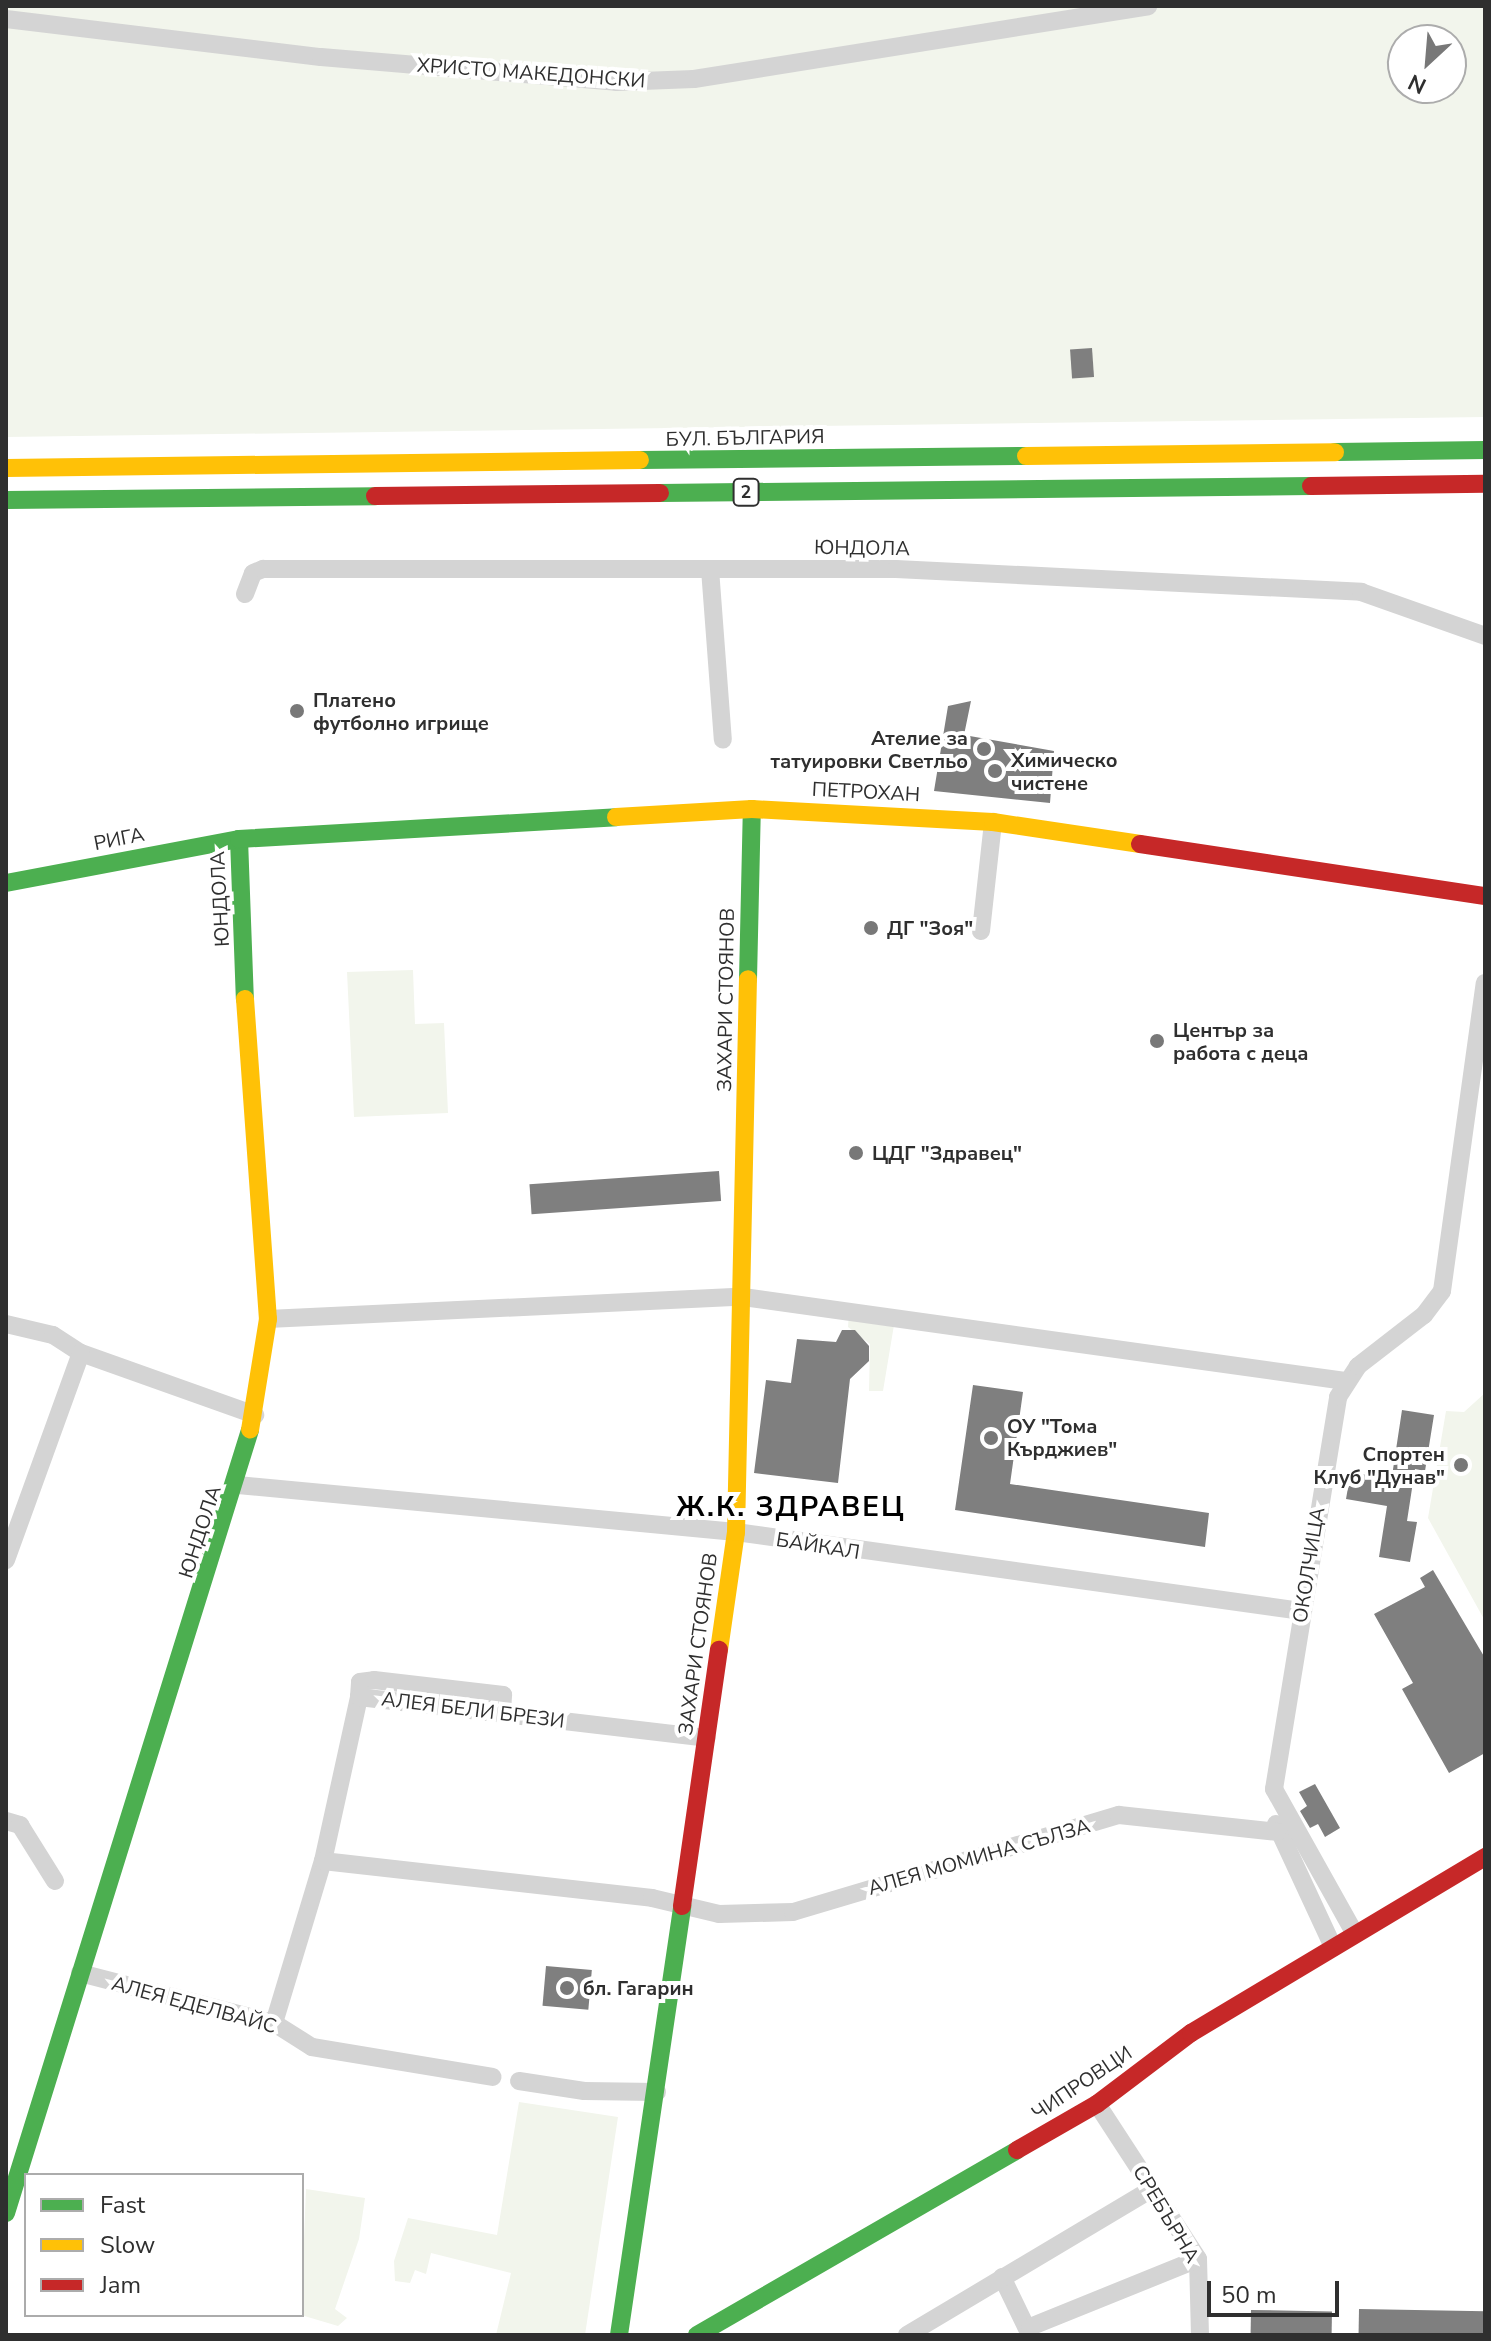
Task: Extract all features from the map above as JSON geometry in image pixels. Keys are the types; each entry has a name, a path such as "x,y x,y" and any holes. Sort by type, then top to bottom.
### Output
{"main road":[{"name":"БУЛ. БЪЛГАРИЯ","path":"6,468 1485,450"},
{"name":"2","path":"6,500 1485,484"},
{"name":"ПЕТРОХАН","path":"239,839 752,809 993,822 1485,896"},
{"name":"ЗАХАРИ СТОЯНОВ","path":"619,2335 657,2092 736,1532 752,809"},
{"name":"РИГА","path":"6,883 239,839"},
{"name":"ЮНДОЛА","path":"6,2213 238,1485 255,1415 268,1319 250,1130 239,839"},
{"name":"ЧИПРОВЦИ","path":"697,2335 1097,2104 1191,2033 1485,1857"},
{"path":"623,2303 635,2335"}],"street":[{"name":"ХРИСТО МАКЕДОНСКИ","path":"6,19 321,57 616,82 694,79 1148,6"},
{"name":"ЮНДОЛА","path":"245,594 253,573 263,569 896,569 1309,587 1361,592 1485,636"},
{"path":"710,569 723,740"},
{"path":"981,931 993,822"},
{"path":"268,1319 743,1297 1345,1381 1424,1315 1442,1291 1485,983"},
{"path":"6,1324 53,1335 81,1353 255,1415"},
{"path":"6,1560 81,1353"},
{"name":"ОКОЛЧИЦА","path":"1277,1832 1274,1789 1332,1425 1345,1381"},
{"name":"БАЙКАЛ","path":"238,1485 736,1532 1301,1611"},
{"name":"АЛЕЯ БЕЛИ БРЕЗИ","path":"274,2023 323,1861 359,1697 707,1738"},
{"path":"1274,1789 1355,1934"},
{"name":"АЛЕЯ МОМИНА СЪЛЗА","path":"684,1904 719,1914 793,1912 1119,1815 1277,1832"},
{"path":"6,1821 20,1825 55,1881"},
{"path":"1277,1832 1333,1947"},
{"path":"323,1861 684,1904"},
{"name":"АЛЕЯ ЕДЕЛВАЙС","path":"80,1973 274,2023 312,2047 493,2077"},
{"path":"519,2081 584,2091 657,2092"},
{"name":"СРЕБЪРНА","path":"1097,2104 1198,2259 1200,2335"},
{"path":"907,2335 1152,2189"},
{"path":"1002,2277 1030,2331 1198,2259"}],"shaded area":[{"path":"6,6 1485,6 1485,417 6,437"},
{"path":"413,970 415,1024 444,1023 448,1113 354,1117 347,972"},
{"path":"849,1314 895,1319 883,1391 869,1391 870,1344 848,1327"},
{"name":"Спортен Клуб \"Дунав\"","path":"1485,1393 1485,1621 1428,1518 1446,1411 1464,1412"},
{"path":"519,2102 618,2117 585,2335 496,2335 511,2273 431,2253 426,2274 415,2270 410,2283 395,2281 394,2261 408,2218 497,2235"},
{"path":"306,2189 365,2198 359,2239 335,2309 347,2318 338,2326 304,2316"}],"building":[{"path":"1092,348 1094,377 1072,378 1070,350"},
{"name":"Химическо чистене","path":"971,701 964,735 1054,751 1050,803 934,791 948,706"},
{"path":"719,1171 721,1201 532,1214 529,1184"},
{"path":"842,1330 855,1330 869,1346 869,1361 850,1379 838,1483 754,1473 766,1380 791,1383 797,1339 836,1342"},
{"name":"ОУ \"Тома Кърджиев\"","path":"973,1385 1023,1392 1010,1484 1209,1513 1205,1547 955,1510"},
{"path":"1402,1410 1434,1415 1425,1471 1415,1469 1407,1521 1417,1522 1410,1562 1379,1557 1387,1506 1346,1499 1351,1470 1392,1476"},
{"path":"1433,1570 1485,1658 1485,1753 1449,1773 1402,1689 1413,1683 1374,1614 1425,1587 1420,1578"},
{"path":"1315,1784 1340,1828 1325,1837 1318,1824 1310,1828 1300,1811 1307,1806 1299,1792"},
{"name":"бл. Гагарин","path":"546,1966 592,1970 588,2010 543,2006"},
{"path":"1359,2309 1485,2311 1485,2335 1359,2335"},
{"path":"1251,2310 1332,2311 1332,2335 1251,2335"}],"traffic: fast":[{"path":"1335,452 1485,450"},
{"path":"640,460 1026,456"},
{"path":"660,493 1311,486"},
{"path":"6,500 375,496"},
{"path":"748,979 752,809"},
{"path":"6,883 239,839 616,817"},
{"path":"239,839 245,999"},
{"path":"6,2213 250,1430"},
{"path":"619,2335 682,1906"},
{"path":"697,2335 1017,2150"}],"traffic: slow":[{"path":"1026,456 1335,452"},
{"path":"6,468 640,460"},
{"path":"616,817 752,809 993,822 1140,844"},
{"path":"719,1650 736,1532 748,979"},
{"path":"245,999 268,1319 250,1430"}],"traffic: jam":[{"path":"1311,486 1485,484"},
{"path":"375,496 660,493"},
{"path":"1140,844 1485,896"},
{"path":"682,1906 719,1650"},
{"path":"1017,2150 1097,2104 1191,2033 1485,1857"}],"place":[{"name":"Платено футболно игрище","path":"297,711"},
{"name":"Ателие за татуировки Светльо","path":"984,749"},
{"name":"Химическо чистене","path":"995,771"},
{"name":"ДГ \"Зоя\"","path":"871,928"},
{"name":"Център за работа с деца","path":"1157,1041"},
{"name":"ЦДГ \"Здравец\"","path":"856,1153"},
{"name":"ОУ \"Тома Кърджиев\"","path":"991,1438"},
{"name":"Спортен Клуб \"Дунав\"","path":"1461,1465"},
{"name":"бл. Гагарин","path":"567,1988"}],"district":[{"name":"Ж.К. ЗДРАВЕЦ","path":"791,1507"}]}
